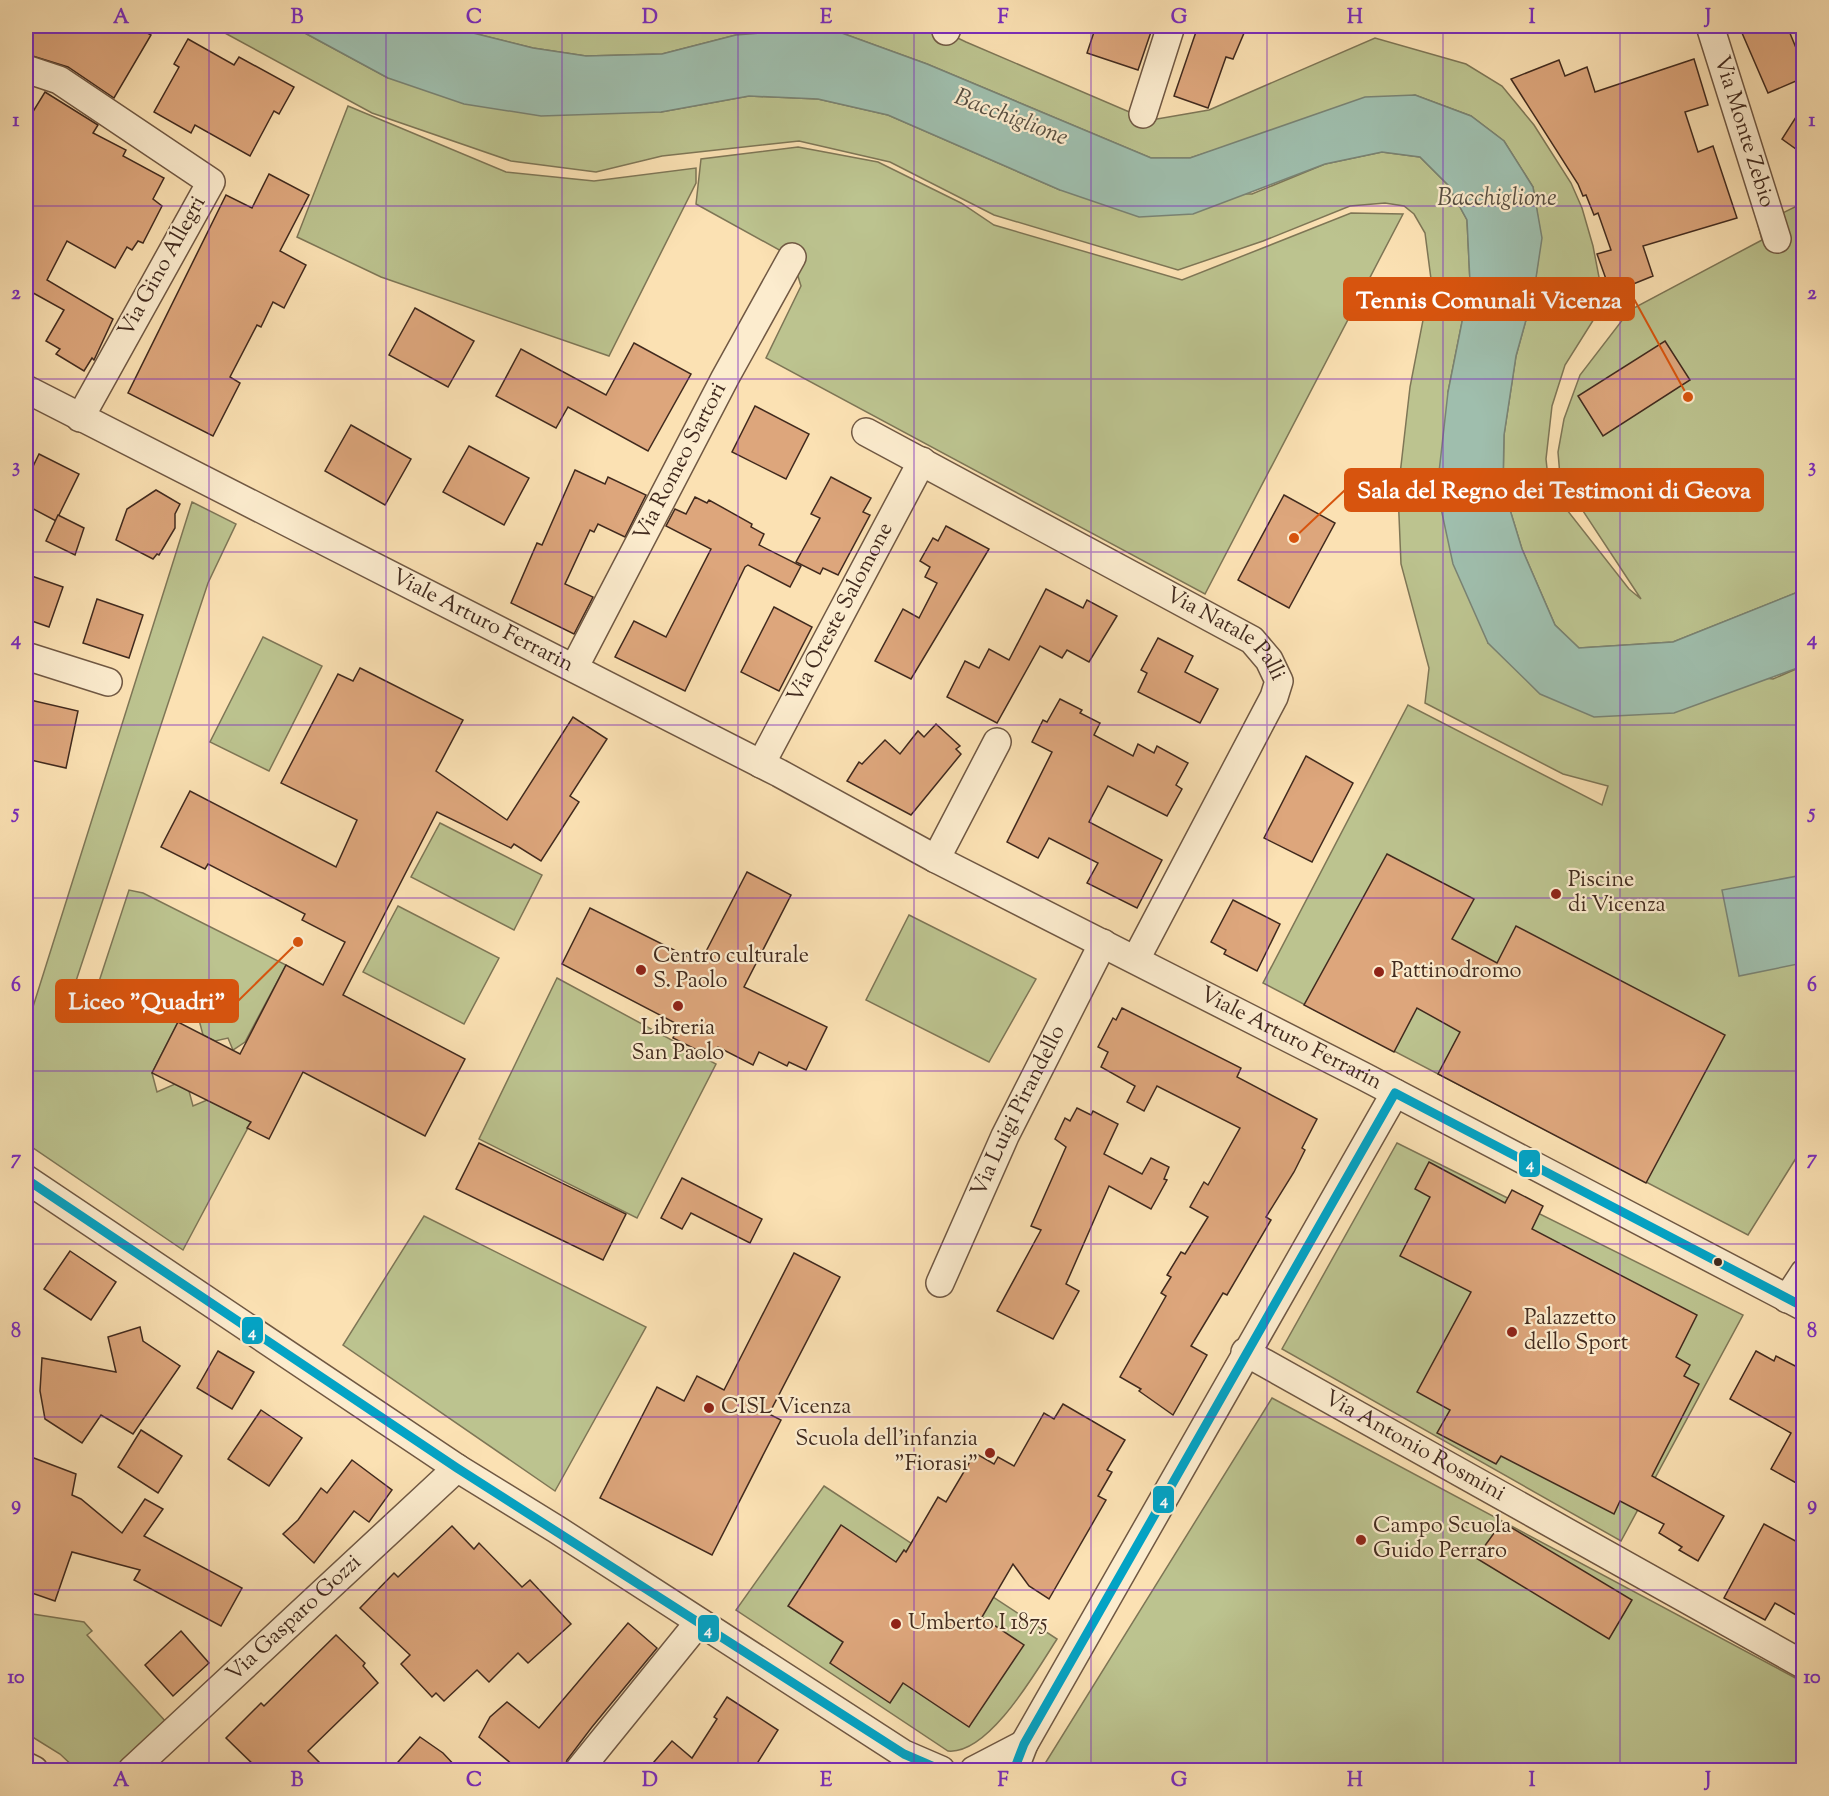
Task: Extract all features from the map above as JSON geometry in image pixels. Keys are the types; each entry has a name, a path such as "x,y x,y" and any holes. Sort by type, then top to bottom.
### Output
{"street":[{"path":"1143,114 1171,26"},
{"name":"Via Monte Zebio","path":"1710,26 1777,239"},
{"name":"Via Gino Allegri","path":"26,69 59,80 211,182 81,418"},
{"name":"Via Romeo Sartori","path":"574,668 724,378 792,257"},
{"name":"Viale Arturo Ferrarin","path":"26,389 761,764 936,858 1395,1093 1795,1303"},
{"path":"866,432 922,461"},
{"name":"Via Oreste Salomone","path":"761,764 922,461"},
{"name":"Via Natale Palli","path":"922,461 1252,640 1269,660 1279,681 1274,697 1136,959"},
{"path":"26,656 108,682"},
{"path":"936,858 997,742"},
{"name":"Via Luigi Pirandello","path":"940,1283 1005,1136 1103,943"},
{"path":"1014,1770 1024,1744 1245,1352 1395,1093"},
{"path":"26,1179 457,1468 699,1622 909,1762 941,1770"},
{"path":"1795,1303 1803,1273"},
{"name":"Via Antonio Rosmini","path":"1245,1352 1803,1665"},
{"name":"Via Gasparo Gozzi","path":"132,1770 457,1468"},
{"path":"579,1770 699,1622"},
{"path":"974,1770 1024,1744"},
{"path":"26,1766 34,1770"}],"green space":[{"path":"212,26 292,26 388,78 661,112 749,96 818,99 888,115 1060,190 1252,194 1325,164 1382,152 1420,157 1448,185 1467,220 1470,282 1448,392 1488,643 1773,679 1803,666 1803,1147 1748,1235 1263,983 1408,705 1602,805 1608,786 1563,774 1425,703 1429,668 1401,564 1398,492 1410,387 1431,279 1425,233 1414,214 1404,206 1385,203 1350,206 1263,241 1178,270 994,215 890,162 799,141 662,156 596,172 511,161 372,113"},
{"path":"445,26 950,26 947,33 966,42 1134,114 1157,119 1209,110 1375,38 1466,64 1502,86 1534,125 1571,183 1582,208 1593,246 1604,303 1565,365 1552,406 1546,459 1549,487 1629,589 1641,599 1560,476 1558,452 1564,419 1580,375 1630,310 1762,240 1758,225 1803,203 1803,590 1673,642 1579,648 1555,625 1522,549 1503,487 1504,435 1516,356 1534,291 1541,238 1533,187 1504,141 1471,116 1415,95 1190,158 1151,158 927,64 828,28 736,35 662,54 586,56 533,48"},
{"path":"348,106 506,172 594,181 696,168 696,183 609,356 381,277 297,237"},
{"path":"798,147 878,162 961,203 994,225 1182,280 1351,213 1403,214 1205,594 766,358 801,286 792,257 696,204 701,159"},
{"path":"192,502 236,524 208,583 68,1005 89,1012 129,890 143,893 286,965 245,1042 233,1050 228,1038 215,1041 203,1035 198,1016 178,1022 152,1073 157,1092 175,1084 189,1091 193,1106 207,1100 251,1122 183,1250 26,1143 26,1029"},
{"path":"263,637 322,666 269,771 210,742"},
{"path":"440,823 542,875 514,930 411,877"},
{"path":"398,906 499,958 464,1024 363,972"},
{"path":"909,915 1036,979 989,1062 866,1000"},
{"path":"557,978 716,1064 637,1218 479,1139"},
{"name":"Palazzetto dello Sport","path":"1397,1143 1743,1315 1621,1541 1282,1349"},
{"path":"424,1216 646,1327 555,1491 343,1345"},
{"name":"Campo Scuola Guido Perraro","path":"1272,1398 1803,1682 1803,1770 1041,1770"},
{"name":"Umberto I 1875","path":"824,1486 1057,1639 1025,1689 980,1740 964,1749 948,1751 736,1610"},
{"path":"26,1613 84,1622 92,1631 87,1635 167,1723 117,1770 77,1770 60,1754 26,1733"}],"water":[{"name":"Bacchiglione","path":"292,26 445,26 533,48 586,56 662,54 736,35 828,28 927,64 1151,158 1190,158 1365,97 1415,95 1471,116 1504,141 1533,187 1542,238 1534,291 1516,356 1504,435 1503,487 1522,549 1555,625 1579,648 1673,642 1803,590 1803,666 1674,713 1594,717 1540,694 1488,643 1453,564 1437,490 1448,392 1470,282 1467,220 1448,185 1420,157 1382,152 1325,164 1193,214 1139,217 1060,190 888,115 818,99 749,96 661,112 541,116 464,104 388,78"},
{"path":"1803,875 1803,963 1739,976 1722,890"}],"building":[{"path":"26,26 135,26 151,35 114,98 68,67 26,54"},
{"path":"1096,26 1153,26 1138,70 1087,53"},
{"path":"1198,26 1247,26 1233,59 1226,57 1208,108 1174,96"},
{"path":"1739,26 1787,26 1803,65 1803,78 1768,93"},
{"path":"188,39 234,65 239,57 294,87 279,114 274,111 250,156 195,125 191,133 154,112 179,67 174,64"},
{"path":"1694,59 1708,105 1685,112 1698,152 1713,146 1737,218 1643,246 1653,276 1611,293 1597,254 1611,250 1598,213 1594,215 1586,195 1583,196 1578,184 1511,79 1559,60 1565,76 1587,67 1595,92"},
{"path":"45,92 98,125 93,133 126,150 123,156 164,178 153,199 162,206 143,243 138,241 132,250 127,247 115,268 67,241 47,280 113,319 94,360 92,358 84,371 56,354 60,349 46,341 64,310 26,289 26,123"},
{"path":"1803,106 1803,154 1782,139"},
{"path":"269,174 309,195 280,251 306,265 284,308 273,302 261,327 257,325 230,377 240,383 213,436 128,393 226,195 252,208"},
{"path":"415,308 474,341 448,387 389,355"},
{"path":"1665,341 1690,380 1603,436 1578,396"},
{"path":"634,343 691,374 648,451 568,407 556,428 496,396 521,349 606,395"},
{"path":"755,406 809,434 786,479 732,452"},
{"path":"351,425 411,459 385,505 325,471"},
{"path":"469,446 529,478 504,525 443,492"},
{"path":"39,454 79,474 56,521 26,505 26,481"},
{"path":"575,470 605,484 608,477 646,495 625,537 598,524 594,532 590,530 565,584 593,597 574,634 511,603 537,543 542,545"},
{"path":"831,477 871,498 863,512 870,515 838,575 823,568 820,574 796,562 820,518 811,514"},
{"path":"156,490 180,504 175,514 175,528 159,555 157,554 153,559 116,540 127,509"},
{"path":"1284,495 1335,523 1289,608 1238,580"},
{"path":"695,497 707,503 709,500 752,524 751,527 764,534 759,545 801,566 790,587 748,565 745,567 685,691 615,657 634,621 666,637 711,549 666,526 675,509 686,514"},
{"path":"58,515 84,528 75,555 46,541"},
{"path":"946,526 989,549 911,679 875,661 903,609 919,618 937,583 925,577 930,567 920,561 933,538 938,541"},
{"path":"26,574 63,587 49,627 26,619"},
{"path":"1046,589 1083,608 1087,600 1117,616 1089,662 1067,650 1062,658 1040,646 997,723 947,697 965,661 979,668 989,649 1009,660"},
{"path":"97,599 143,615 129,658 83,643"},
{"path":"774,607 812,627 779,691 741,672"},
{"path":"1158,638 1193,656 1185,672 1218,689 1200,723 1138,692 1147,673 1141,670"},
{"path":"360,668 463,720 436,771 507,820 573,717 607,739 570,796 579,802 541,861 514,844 511,848 437,812 343,995 465,1059 425,1136 303,1072 269,1139 247,1128 251,1122 152,1073 178,1022 240,1054 286,965 323,985 345,942 302,920 305,914 208,864 205,869 161,847 190,791 336,867 357,820 281,783 338,674 353,681"},
{"path":"26,699 78,711 66,768 26,759"},
{"path":"1060,699 1082,710 1080,713 1100,723 1094,735 1133,756 1138,744 1154,753 1157,746 1188,763 1176,785 1182,789 1167,816 1108,786 1089,822 1162,860 1137,908 1087,883 1098,863 1049,838 1038,858 1007,842 1052,752 1032,742 1043,720 1047,722"},
{"path":"936,724 960,746 956,749 961,754 911,815 847,781 859,762 862,764 885,740 900,754 918,731 924,737"},
{"path":"1306,756 1353,783 1312,862 1264,838"},
{"name":"Piscine di Vicenza","path":"1387,854 1474,899 1452,939 1497,963 1516,926 1725,1035 1646,1183 1438,1074 1460,1032 1417,1008 1394,1052 1304,1005"},
{"path":"747,872 791,895 744,987 827,1027 806,1070 789,1062 787,1066 759,1052 753,1065 718,1047 713,1058 673,1038 679,1025 562,964 590,908 700,963"},
{"path":"1233,900 1280,924 1257,971 1224,954 1226,950 1211,942"},
{"path":"1122,1008 1241,1068 1237,1077 1317,1119 1302,1148 1305,1150 1294,1172 1266,1217 1271,1220 1227,1295 1223,1293 1191,1346 1207,1355 1173,1415 1139,1391 1141,1389 1120,1377 1166,1296 1161,1293 1171,1277 1167,1275 1181,1252 1185,1254 1208,1217 1190,1207 1204,1182 1208,1185 1240,1128 1157,1086 1144,1111 1127,1102 1135,1086 1101,1067 1108,1052 1098,1047 1113,1018 1116,1020"},
{"path":"1077,1108 1091,1115 1093,1111 1118,1124 1104,1154 1142,1174 1151,1158 1169,1167 1164,1179 1167,1180 1151,1209 1109,1186 1066,1284 1079,1291 1053,1339 997,1311 1041,1230 1031,1226 1066,1147 1055,1139 1065,1118 1070,1121"},
{"path":"479,1143 626,1214 603,1260 456,1189"},
{"name":"Palazzetto dello Sport","path":"1429,1162 1505,1203 1512,1190 1543,1206 1532,1229 1697,1315 1676,1357 1690,1365 1684,1376 1699,1384 1652,1476 1724,1516 1698,1561 1679,1550 1682,1547 1659,1533 1664,1524 1620,1501 1614,1514 1501,1456 1496,1464 1437,1433 1450,1410 1417,1392 1471,1292 1400,1256 1430,1197 1415,1189"},
{"path":"682,1178 762,1219 750,1243 691,1213 682,1229 661,1218"},
{"path":"70,1251 116,1282 91,1320 44,1289"},
{"name":"CISL Vicenza","path":"794,1253 840,1277 769,1414 781,1420 712,1555 600,1498 657,1387 684,1401 697,1376 724,1390"},
{"path":"140,1327 143,1341 180,1366 133,1434 101,1415 82,1443 45,1419 40,1391 42,1358 116,1372 108,1337"},
{"path":"218,1351 254,1372 232,1409 197,1388"},
{"path":"1756,1351 1774,1361 1776,1356 1803,1370 1803,1473 1798,1484 1771,1469 1791,1433 1730,1399"},
{"path":"1063,1404 1125,1440 1107,1470 1112,1472 1098,1496 1106,1500 1049,1599 1029,1586 1013,1564 982,1617 1024,1645 969,1727 903,1683 890,1703 830,1663 843,1642 788,1606 841,1525 896,1562 904,1550 906,1552 938,1497 946,1502 975,1453 994,1464 998,1457 1014,1466 1044,1413 1054,1419"},
{"path":"261,1410 302,1438 269,1486 228,1459"},
{"path":"141,1430 182,1456 158,1493 118,1467"},
{"path":"26,1455 76,1474 72,1495 81,1499 122,1533 145,1499 163,1509 144,1536 242,1588 221,1626 134,1580 140,1570 72,1552 55,1601 26,1591"},
{"path":"352,1460 392,1490 369,1522 354,1511 314,1563 283,1534 298,1520 321,1488 327,1493"},
{"path":"1502,1522 1632,1600 1609,1639 1476,1558"},
{"path":"1764,1524 1803,1545 1803,1619 1775,1603 1765,1620 1724,1598"},
{"path":"452,1526 474,1549 479,1543 522,1587 530,1580 571,1624 528,1663 518,1653 489,1682 477,1670 444,1701 436,1693 432,1697 401,1664 410,1655 360,1608 394,1573 398,1577"},
{"path":"628,1623 657,1648 592,1727 567,1760 564,1770 519,1770 479,1737 490,1717 507,1702 539,1728"},
{"path":"181,1631 209,1663 173,1696 145,1665"},
{"path":"336,1635 365,1663 363,1666 378,1683 308,1751 327,1770 259,1770 226,1738 261,1703 264,1706"},
{"path":"727,1697 778,1730 753,1770 647,1770 672,1741 692,1758 717,1719 714,1717"},
{"path":"420,1737 443,1753 459,1770 391,1770"}],"transit line":[{"name":"4","path":"1014,1770 1024,1744 1395,1093 1804,1307"},
{"name":"4","path":"26,1179 457,1468 904,1754 941,1770"}],"place":[{"name":"Tennis Comunali Vicenza","path":"1688,397"},
{"name":"Sala del Regno dei Testimoni di Geova","path":"1294,538"},
{"name":"Piscine di Vicenza","path":"1556,894"},
{"name":"Liceo \"Quadri\"","path":"298,942"},
{"name":"Centro culturale S. Paolo","path":"641,970"},
{"name":"Pattinodromo","path":"1379,972"},
{"name":"Libreria San Paolo","path":"678,1006"},
{"name":"Palazzetto dello Sport","path":"1512,1332"},
{"name":"CISL Vicenza","path":"709,1408"},
{"name":"Scuola dell'infanzia \"Fiorasi\"","path":"990,1453"},
{"name":"Campo Scuola Guido Perraro","path":"1361,1540"},
{"name":"Umberto I 1875","path":"896,1624"}]}
